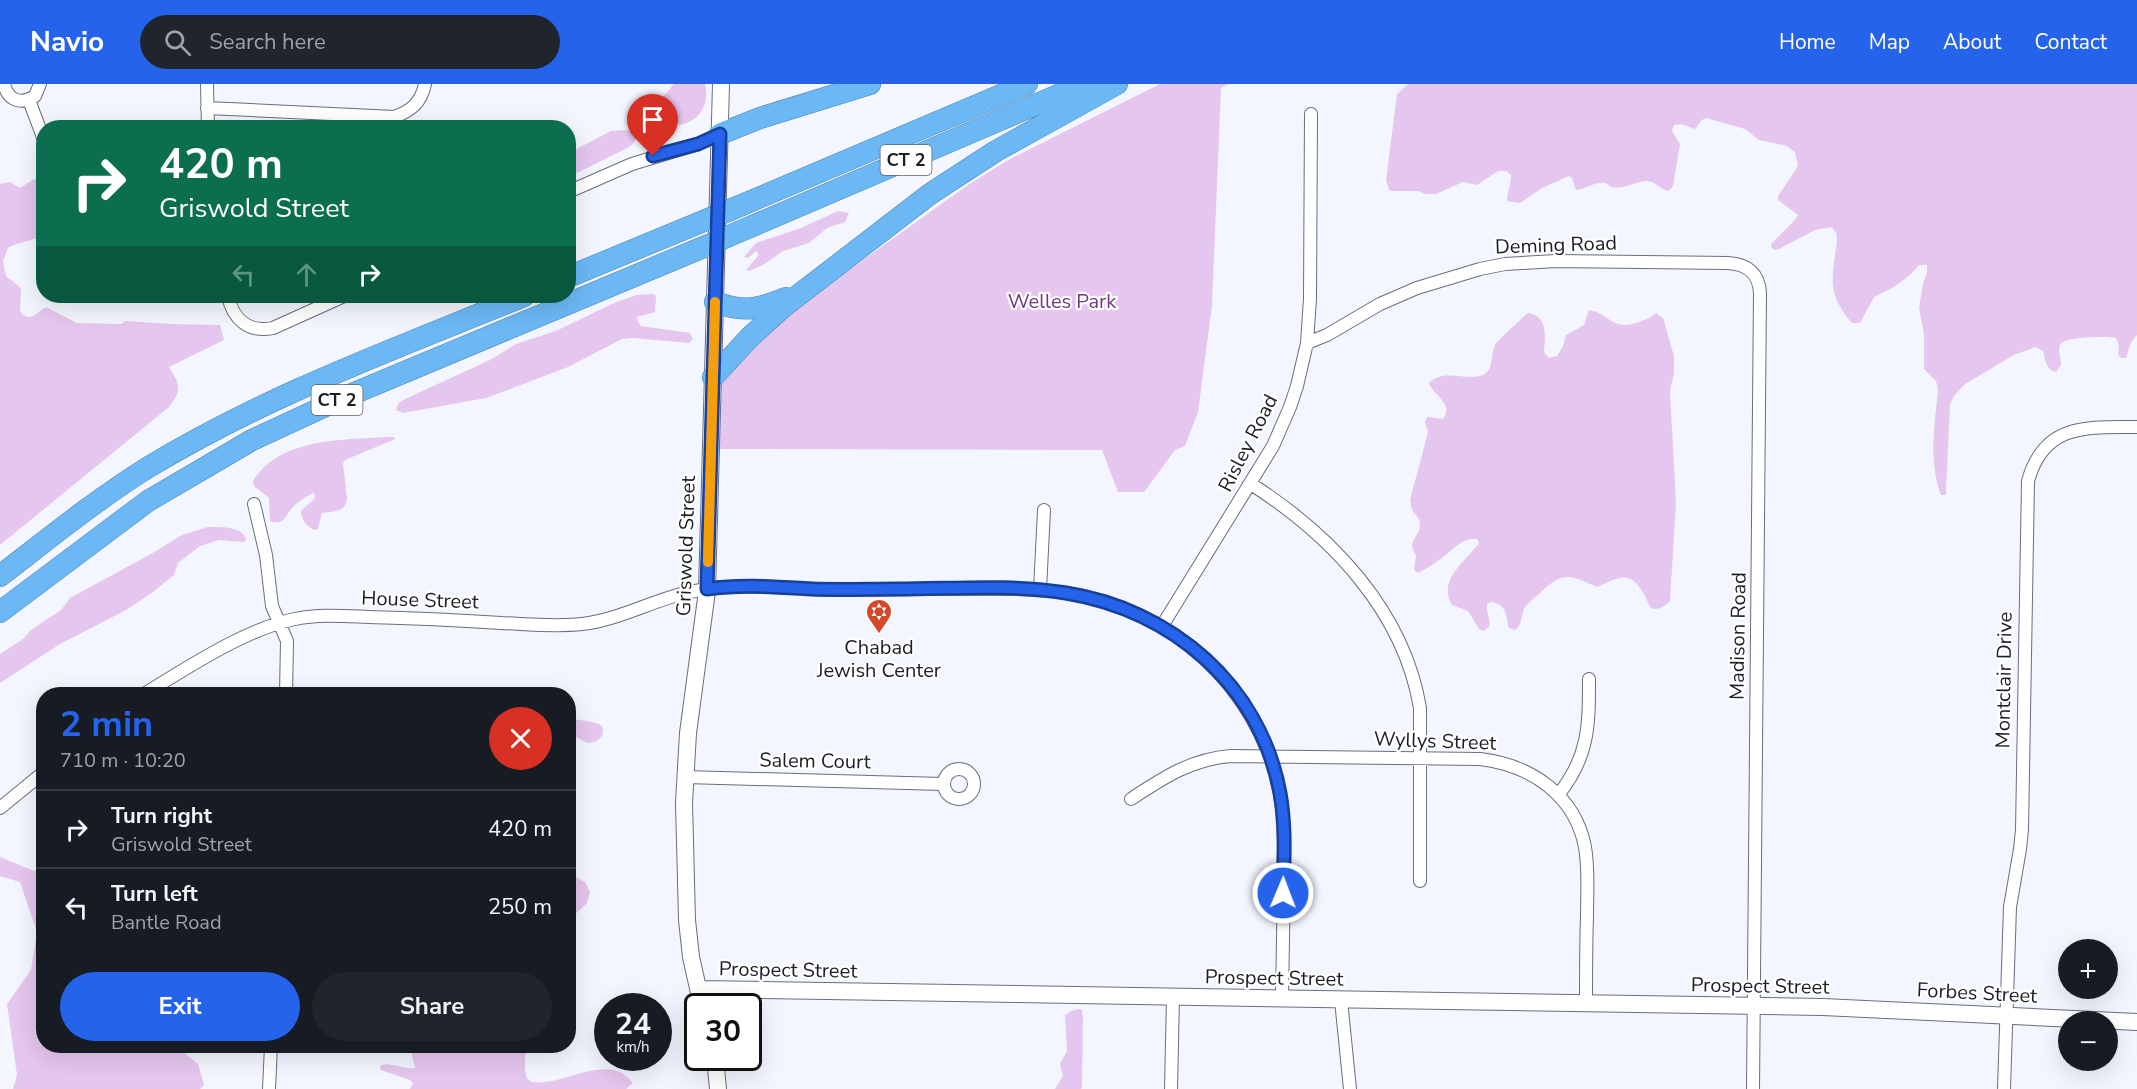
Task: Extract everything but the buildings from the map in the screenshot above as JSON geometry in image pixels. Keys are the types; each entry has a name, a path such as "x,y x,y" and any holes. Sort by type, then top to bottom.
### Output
{"highway":[{"path":"720,134 760,118 870,84"},
{"path":"970,108 1009,84"},
{"name":"CT 2","path":"576,274 1027,84"},
{"name":"CT 2","path":"576,300 1084,84"},
{"path":"713,377 750,337 801,293 957,175 1117,84"},
{"path":"715,302 735,309 753,310 801,293"},
{"name":"CT 2","path":"0,576 120,486 162,459 213,431 308,386 507,303"},
{"name":"CT 2","path":"0,612 143,505 241,446 364,389 570,303"}],"main road":[{"name":"Griswold Street","path":"699,993 691,957 686,911 685,777 707,589 722,84"},
{"name":"Prospect Street","path":"698,989 1850,1008"},
{"name":"Forbes Street","path":"1850,1008 2137,1022"},
{"path":"716,1071 718,1089"}],"street":[{"path":"4,84 5,90 18,101 29,100 38,92 40,84"},
{"path":"207,84 208,120"},
{"path":"207,108 394,117 409,112 419,102 425,84"},
{"path":"29,100 36,120"},
{"name":"Risley Road","path":"1162,626 1251,484 1272,447 1290,407 1307,343 1310,299 1311,114"},
{"path":"576,188 632,164 698,144 720,134"},
{"name":"Deming Road","path":"1307,343 1327,335 1380,304 1417,288 1455,275 1505,264 1556,261 1728,263 1739,264 1750,269"},
{"name":"Madison Road","path":"1750,269 1758,279 1760,293 1753,1089"},
{"path":"230,303 240,321 254,329 273,328 328,303"},
{"name":"Montclair Drive","path":"2004,1089 2010,907 2022,830 2028,481 2044,447 2060,435 2088,426 2137,427"},
{"path":"1251,484 1291,512 1331,548 1362,582 1389,620 1406,654 1417,690 1420,718 1420,881"},
{"path":"254,504 266,555 272,606 287,641 286,687"},
{"path":"1040,590 1044,510"},
{"name":"House Street","path":"156,687 222,649 279,623 310,616 567,625 606,620 671,596 707,589 750,586 828,589 1040,590 1103,601 1141,615 1162,626 1195,649 1224,678 1255,723 1270,756 1279,791 1284,827 1282,999"},
{"path":"1558,795 1575,772 1585,748 1589,724 1589,679"},
{"name":"Wyllys Street","path":"1131,799 1176,770 1197,762 1231,756 1480,759 1504,763 1536,776 1558,795 1578,825 1586,857 1586,1004"},
{"name":"Salem Court","path":"685,777 944,784"},
{"path":"0,808 36,779"},
{"path":"1171,1089 1173,997"},
{"path":"1341,1000 1350,1089"},
{"path":"269,1089 271,1053"}],"green space":[{"path":"674,84 705,84 706,91 704,105 697,116 692,121 678,125 671,106 662,98"},
{"name":"Welles Park","path":"1160,84 1228,84 1221,88 1212,305 1198,412 1185,446 1175,450 1144,492 1118,492 1102,450 717,449 719,379 782,318 968,185 1010,159"},
{"path":"1408,84 2137,84 2137,335 2131,342 2126,358 2121,358 2118,354 2119,346 2116,338 2077,338 2060,345 2061,365 2056,372 2048,367 2043,351 2035,347 2014,355 1965,384 1954,396 1950,405 1946,495 1941,495 1934,456 1938,389 1936,381 1924,369 1924,334 1919,308 1927,265 1919,265 1894,287 1874,297 1860,323 1852,323 1843,312 1834,293 1833,274 1837,239 1832,227 1815,230 1779,249 1774,250 1771,247 1771,244 1798,215 1778,200 1778,196 1798,166 1795,152 1787,146 1759,140 1745,129 1706,118 1695,129 1681,124 1674,125 1672,131 1680,144 1673,186 1669,191 1647,181 1620,188 1598,183 1576,190 1569,176 1542,188 1520,203 1507,201 1511,175 1506,171 1498,171 1477,185 1463,182 1436,194 1392,191 1389,190 1386,180 1397,94"},
{"path":"611,131 631,131 636,137 634,143 576,174 576,149"},
{"path":"36,179 36,238 8,248 3,261 6,276 21,288 20,310 22,314 30,317 46,307 77,323 122,324 125,321 220,325 224,340 169,367 178,391 169,407 0,545 0,184 10,182 20,188"},
{"path":"838,211 849,213 845,222 827,228 809,243 783,251 763,265 749,271 746,270 758,256 758,252 748,258 744,257 756,243 801,228"},
{"path":"654,294 656,296 655,312 637,317 638,322 641,326 690,333 693,339 689,343 622,339 568,367 486,398 403,413 396,410 398,404 405,399 490,360 516,344 556,331 636,295"},
{"path":"1589,310 1623,325 1639,322 1656,313 1663,318 1674,356 1674,373 1670,391 1676,503 1670,601 1661,608 1651,608 1637,584 1626,578 1615,579 1597,587 1568,577 1556,580 1528,604 1515,630 1509,628 1505,611 1500,605 1491,602 1487,604 1489,627 1483,631 1479,629 1468,611 1452,605 1448,596 1448,587 1455,571 1479,543 1477,539 1462,542 1434,564 1418,573 1414,570 1416,555 1412,546 1420,523 1412,510 1410,500 1428,432 1425,422 1427,417 1443,419 1446,413 1444,404 1429,383 1443,376 1474,377 1487,372 1495,345 1528,313 1535,315 1543,323 1544,352 1549,358 1557,356 1566,335 1584,325"},
{"path":"394,437 395,439 345,460 343,463 346,504 338,511 322,513 318,529 312,529 307,525 301,514 301,511 315,498 314,492 295,505 281,521 270,521 269,498 254,486 253,481 279,456 313,444"},
{"path":"208,527 225,527 236,530 244,535 246,540 243,542 219,540 200,546 178,563 174,575 153,592 128,609 60,644 0,683 0,654 61,610 70,598 182,535"},
{"path":"576,719 602,726 602,736 597,741 587,743 576,737"},
{"path":"0,857 36,871 36,929 20,882 0,876"},
{"path":"576,877 585,882 590,892 587,903 576,913"},
{"path":"36,938 36,1053 185,1053 198,1064 204,1085 200,1089 13,1089 17,1075 7,1004 31,970"},
{"path":"1078,1009 1082,1010 1083,1017 1082,1087 1081,1089 1055,1089 1063,1076 1060,1064 1067,1051 1065,1015"},
{"path":"412,1053 526,1053 525,1070 527,1078 531,1081 551,1081 594,1070 617,1071 633,1083 626,1089 410,1089 413,1083 410,1080 381,1070 380,1067 385,1064 415,1068"}],"slow traffic":[{"path":"708,562 715,302"}],"place":[{"name":"Chabad Jewish Center","path":"879,635"}],"route":[{"path":"653,156 698,144 720,134 707,589 750,586 828,589 1026,589 1065,593 1103,601 1141,615 1160,625 1195,649 1224,678 1246,707 1263,739 1275,773 1282,809 1283,893"}]}
